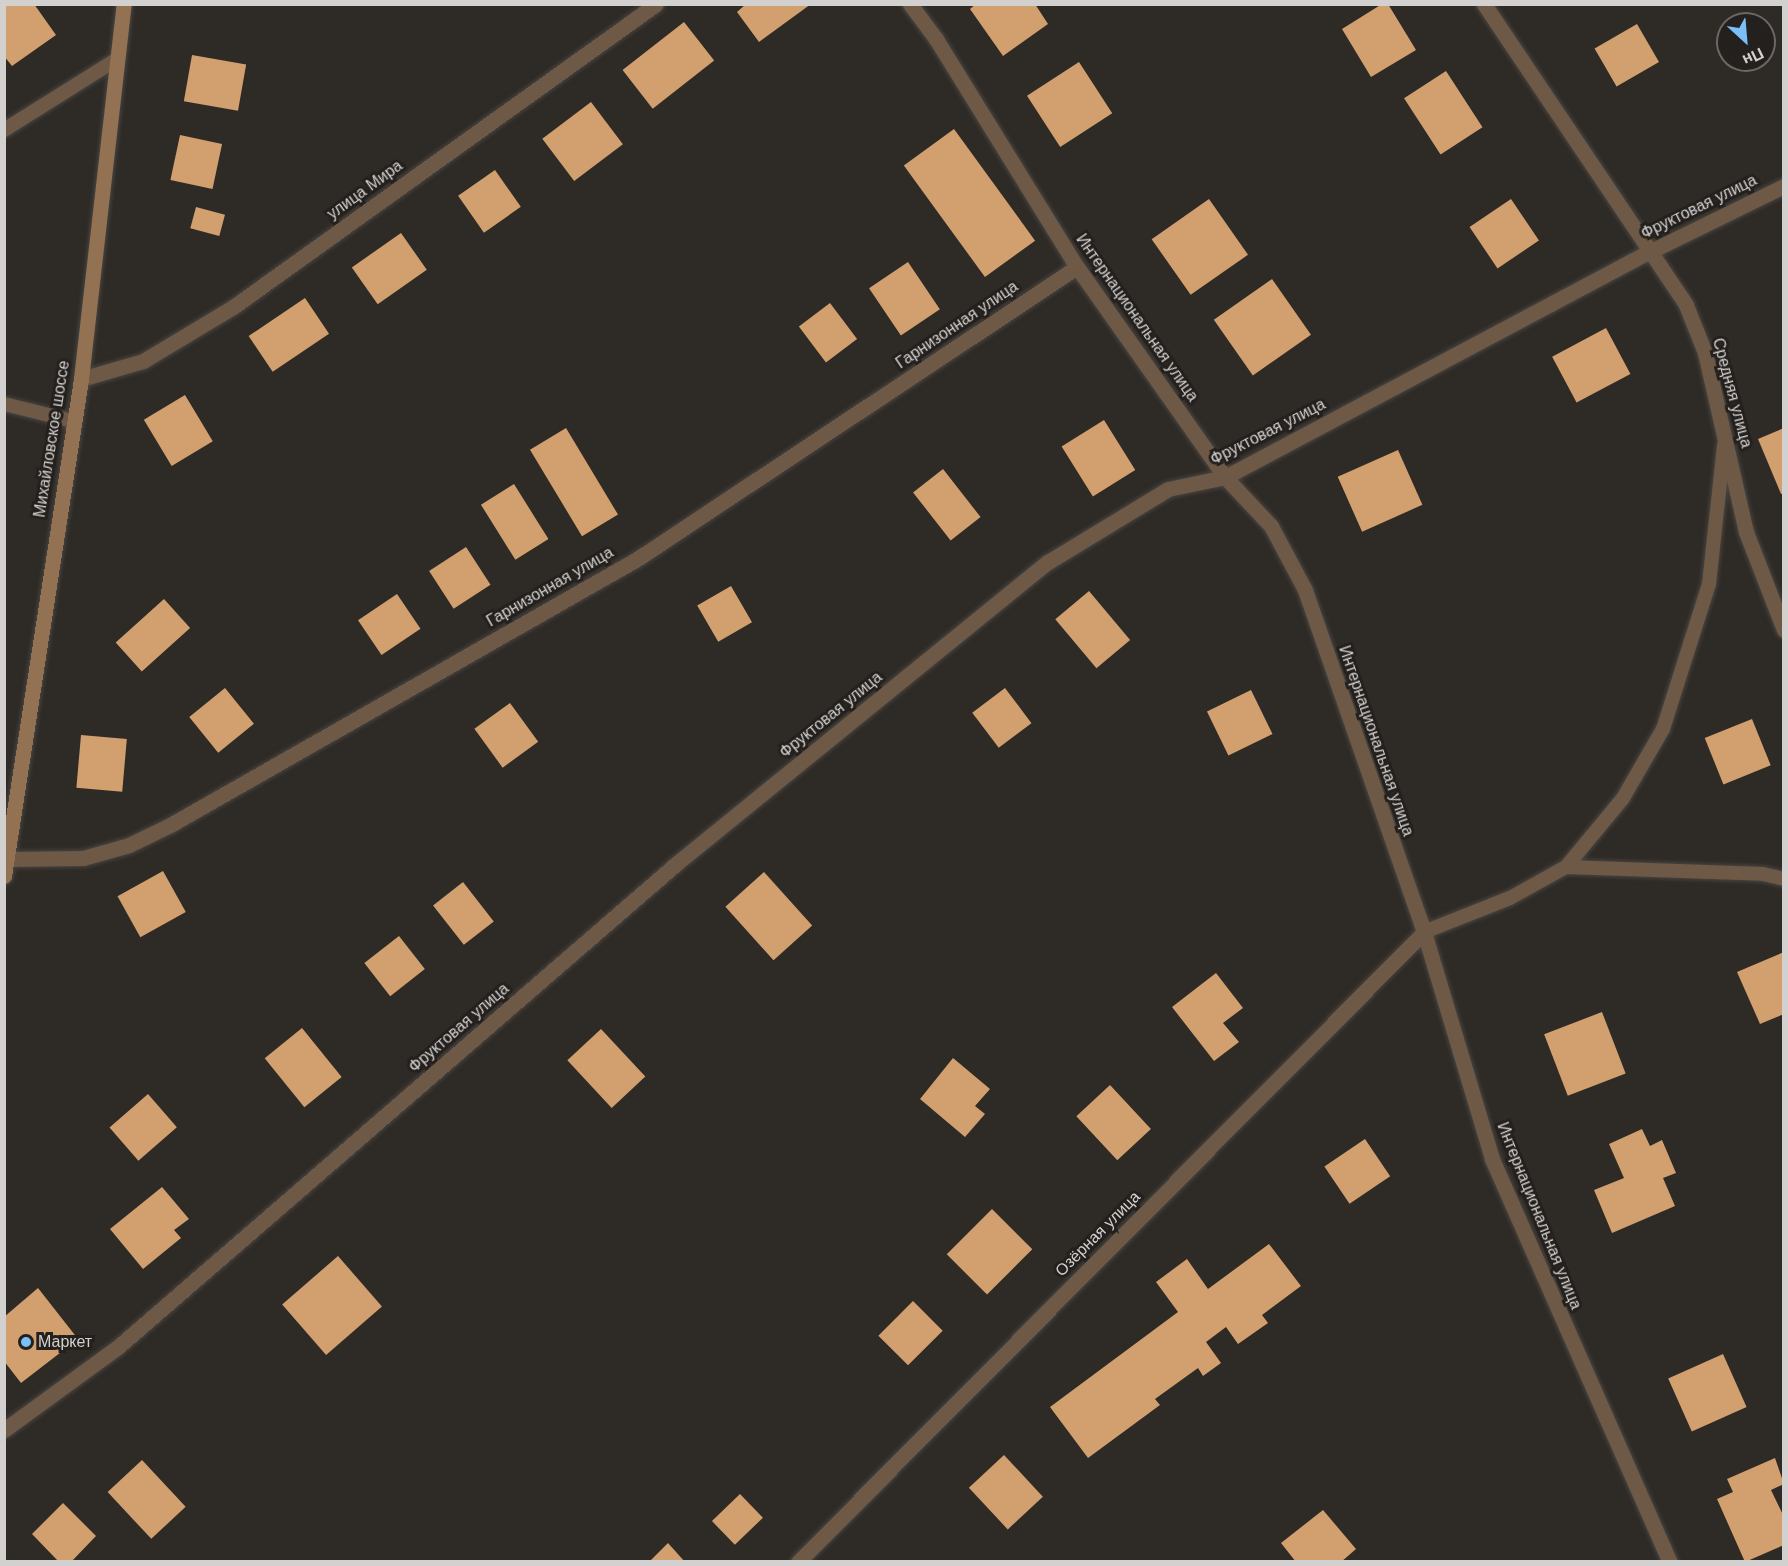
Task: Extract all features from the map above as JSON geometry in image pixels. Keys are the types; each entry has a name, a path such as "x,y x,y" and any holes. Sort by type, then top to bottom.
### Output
{"main road":[{"name":"Михайловское шоссе","path":"4,876 81,379 124,4"}],"street":[{"name":"улица Мира","path":"81,379 143,361 233,307 656,4"},
{"name":"Интернациональная улица","path":"910,4 936,39 1077,267 1226,477 1271,526 1305,590 1424,932 1492,1159 1670,1562"},
{"name":"Средняя улица","path":"1484,4 1647,253 1686,305 1705,353 1725,431 1746,532 1784,630"},
{"name":"Фруктовая улица","path":"4,1430 119,1346 677,863 1048,562 1168,489 1226,477 1647,253 1784,186"},
{"name":"Гарнизонная улица","path":"6,859 83,858 129,845 172,824 637,559 1077,267"},
{"name":"Озёрная улица","path":"798,1562 1424,932"}],"lane":[{"path":"4,130 117,59"},
{"path":"4,404 73,421"},
{"path":"1424,932 1510,898 1566,867 1623,798 1663,729 1709,584 1725,431"},
{"path":"1566,867 1763,874 1784,879"}],"building":[{"path":"4,4 34,4 56,35 12,66 4,56"},
{"path":"746,4 811,4 759,42 737,12"},
{"path":"976,4 1035,4 1048,24 1003,56 970,9"},
{"path":"1382,4 1388,4 1416,50 1371,77 1342,29"},
{"path":"684,22 714,61 653,109 623,70"},
{"path":"1637,24 1659,62 1617,87 1595,48"},
{"path":"192,55 246,65 238,111 184,101"},
{"path":"1079,62 1112,113 1060,147 1027,96"},
{"path":"1446,71 1482,127 1441,154 1404,98"},
{"path":"591,102 623,144 574,181 542,139"},
{"path":"954,129 1035,241 985,277 904,165"},
{"path":"180,135 222,144 212,189 170,180"},
{"path":"495,170 521,207 484,233 458,196"},
{"path":"1209,199 1248,255 1191,295 1152,239"},
{"path":"1511,199 1539,240 1498,268 1470,227"},
{"path":"196,207 225,215 219,236 190,228"},
{"path":"401,233 427,270 378,304 352,267"},
{"path":"908,262 940,309 901,336 869,288"},
{"path":"1272,279 1311,335 1253,375 1214,320"},
{"path":"305,298 329,334 273,372 249,336"},
{"path":"830,303 857,339 826,362 799,326"},
{"path":"1606,328 1630,374 1577,403 1552,357"},
{"path":"185,395 213,441 172,466 144,420"},
{"path":"1104,420 1135,470 1093,497 1062,446"},
{"path":"566,428 618,515 582,536 530,450"},
{"path":"1784,428 1784,493 1781,494 1758,439"},
{"path":"1398,450 1422,505 1362,532 1338,477"},
{"path":"943,469 981,517 951,540 913,492"},
{"path":"514,484 548,539 515,560 481,505"},
{"path":"466,547 491,585 454,609 429,571"},
{"path":"731,586 752,622 718,642 697,606"},
{"path":"1089,591 1130,640 1096,668 1055,619"},
{"path":"397,594 420,629 382,655 358,620"},
{"path":"164,599 190,628 142,671 116,642"},
{"path":"225,688 254,724 218,753 189,717"},
{"path":"1005,688 1031,723 999,748 972,713"},
{"path":"1251,690 1272,734 1228,756 1207,711"},
{"path":"510,703 538,742 503,768 474,729"},
{"path":"1752,719 1771,765 1723,784 1705,738"},
{"path":"81,735 127,739 122,792 76,788"},
{"path":"163,871 186,912 140,937 118,896"},
{"path":"764,872 812,926 774,960 725,907"},
{"path":"463,882 494,921 464,945 433,905"},
{"path":"399,936 425,969 390,996 364,963"},
{"path":"1784,952 1784,1014 1760,1024 1737,972"},
{"path":"1216,973 1243,1008 1223,1023 1239,1042 1214,1061 1172,1007"},
{"path":"1602,1012 1626,1074 1568,1096 1544,1034"},
{"path":"302,1028 342,1077 304,1107 265,1058"},
{"path":"601,1029 645,1077 612,1108 567,1060"},
{"path":"953,1058 990,1089 975,1106 985,1114 965,1137 920,1099"},
{"path":"1110,1085 1151,1129 1117,1160 1076,1116"},
{"path":"148,1094 177,1127 138,1161 110,1127"},
{"path":"1642,1129 1650,1146 1662,1140 1676,1173 1663,1178 1675,1206 1612,1233 1594,1190 1624,1178 1609,1144"},
{"path":"1365,1139 1390,1176 1350,1204 1324,1166"},
{"path":"162,1187 189,1219 174,1230 181,1238 143,1269 110,1229"},
{"path":"992,1209 1032,1249 987,1295 947,1254"},
{"path":"1269,1244 1301,1286 1262,1315 1268,1323 1238,1344 1226,1327 1206,1342 1221,1363 1203,1376 1198,1368 1155,1399 1160,1405 1088,1458 1050,1407 1178,1312 1156,1282 1187,1259 1208,1289"},
{"path":"338,1256 382,1307 326,1355 282,1305"},
{"path":"38,1288 78,1339 21,1383 4,1361 4,1317"},
{"path":"913,1301 943,1331 908,1365 878,1336"},
{"path":"1723,1354 1747,1407 1692,1431 1668,1378"},
{"path":"1004,1455 1043,1497 1008,1529 969,1488"},
{"path":"1775,1458 1784,1484 1771,1490 1784,1517 1784,1545 1745,1562 1717,1499 1733,1492 1727,1479"},
{"path":"142,1460 186,1507 151,1539 108,1492"},
{"path":"740,1494 763,1518 735,1545 712,1521"},
{"path":"63,1503 96,1536 71,1562 59,1562 32,1534"},
{"path":"1323,1510 1356,1549 1341,1562 1296,1562 1281,1543"},
{"path":"668,1543 685,1562 649,1562"}],"place":[{"name":"Маркет","path":"26,1342"}]}
